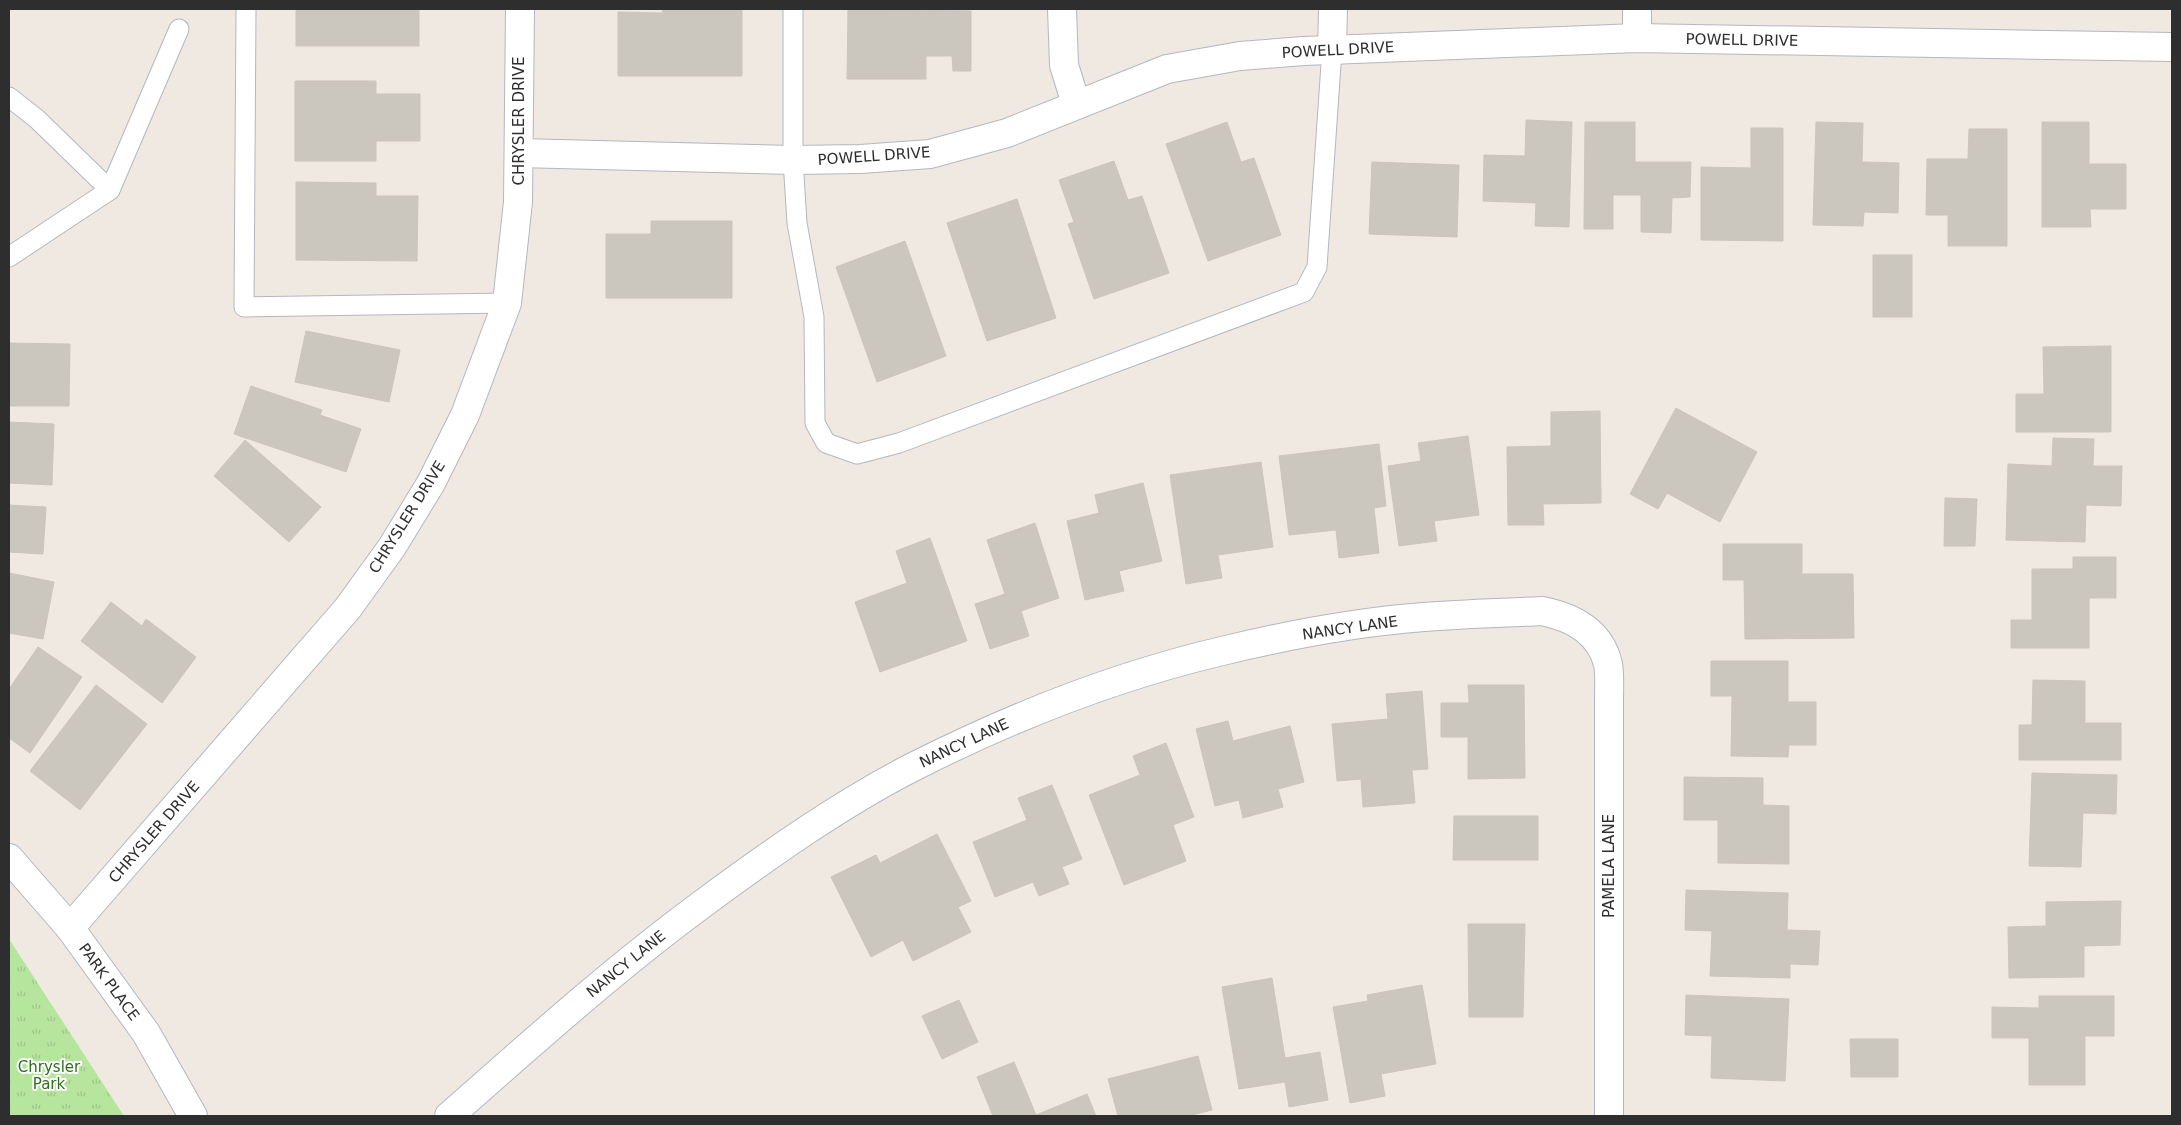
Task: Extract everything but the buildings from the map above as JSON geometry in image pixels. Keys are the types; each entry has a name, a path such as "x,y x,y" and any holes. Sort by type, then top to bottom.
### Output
{"street":[{"name":"CHRYSLER DRIVE","path":"70,928 348,608 392,547 431,483 465,415 507,303 518,202 520,9"},
{"path":"1062,9 1064,65 1076,104"},
{"path":"1332,50 1333,9"},
{"path":"1637,9 1637,38"},
{"name":"POWELL DRIVE","path":"519,153 793,160 861,159 930,154 1007,133 1167,69 1240,56 1332,50 1637,38 2172,47"},
{"name":"NANCY LANE","path":"449,1116 591,992 701,905 820,822 912,767 1024,715 1138,675 1221,651 1316,632 1422,618 1542,611 1561,615 1581,624"},
{"name":"PAMELA LANE","path":"1581,624 1602,649 1608,664 1609,1116"},
{"name":"PARK PLACE","path":"9,858 70,928 146,1033 193,1116"}],"lane":[{"path":"246,9 244,307 507,303"},
{"path":"793,9 793,160 797,223 814,317 815,423 826,443 857,454 899,443 1304,292 1317,267 1332,50"},
{"path":"9,257 110,190 179,29"},
{"path":"9,97 37,119 110,190"}],"green space":[{"name":"Chrysler Park","path":"9,939 124,1116 9,1116"}]}
